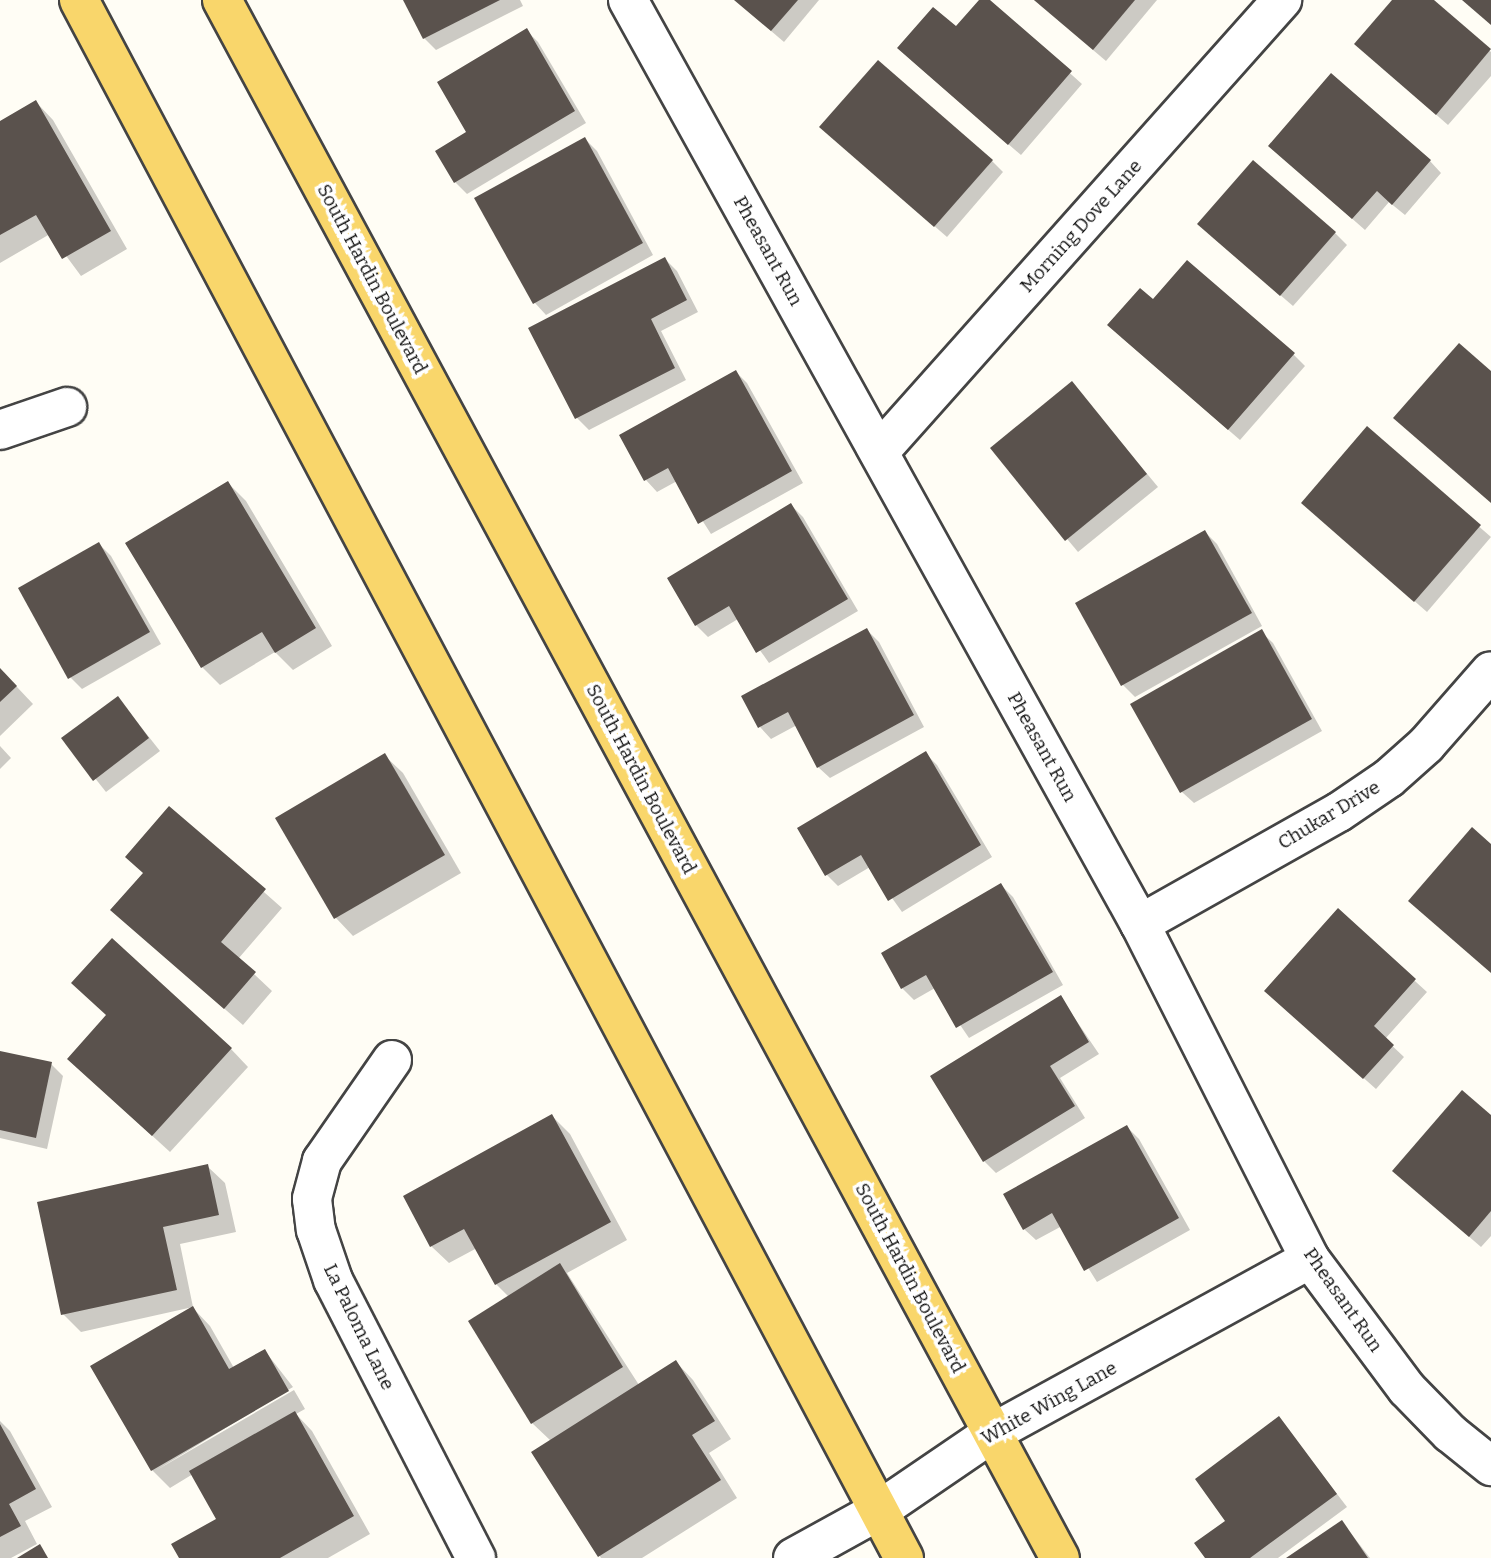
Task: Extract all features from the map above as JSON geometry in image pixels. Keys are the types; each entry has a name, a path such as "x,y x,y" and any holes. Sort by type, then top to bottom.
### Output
{"main road":[{"path":"79,0 905,1558"},
{"name":"South Hardin Boulevard","path":"222,0 1060,1558"}],"street":[{"name":"Pheasant Run","path":"628,0 1140,925 1310,1259 1408,1389 1450,1433 1491,1466"},
{"name":"Morning Dove Lane","path":"879,452 1282,0"},
{"path":"0,430 67,407"},
{"name":"Chukar Drive","path":"1140,925 1339,812 1389,778 1426,746 1491,671"},
{"name":"La Paloma Lane","path":"393,1060 322,1161 312,1199 316,1230 333,1280 477,1558"},
{"name":"White Wing Lane","path":"793,1558 878,1511 994,1432 1310,1259"}],"building":[{"path":"403,0 500,0 423,39"},
{"path":"734,0 798,0 771,31"},
{"path":"979,0 990,0 1072,71 1008,145 897,48 933,7 956,26"},
{"path":"1034,0 1135,0 1093,50"},
{"path":"1392,0 1434,0 1491,49 1436,115 1354,44"},
{"path":"1462,0 1491,0 1491,25"},
{"path":"527,28 575,111 454,183 435,151 466,132 437,82"},
{"path":"878,60 993,160 934,227 819,127"},
{"path":"1331,73 1431,160 1392,205 1377,191 1352,219 1268,146"},
{"path":"36,100 111,231 62,259 36,215 0,235 0,121"},
{"path":"585,137 643,243 533,304 474,198"},
{"path":"1253,160 1336,232 1280,296 1197,224"},
{"path":"665,257 687,300 651,319 675,368 575,419 528,328"},
{"path":"1187,260 1295,353 1228,430 1107,325 1140,288 1153,299"},
{"path":"1459,343 1491,371 1491,503 1393,418"},
{"path":"736,370 792,471 698,524 668,468 644,481 619,435"},
{"path":"1072,381 1147,474 1065,541 990,448"},
{"path":"1367,426 1481,525 1414,602 1301,503"},
{"path":"228,481 316,628 275,653 262,632 201,668 125,543"},
{"path":"791,503 848,599 756,653 729,606 695,626 667,578"},
{"path":"1205,530 1252,613 1121,686 1075,603"},
{"path":"99,542 150,632 68,679 18,588"},
{"path":"867,628 914,715 817,768 788,712 758,728 741,696"},
{"path":"1262,629 1312,719 1180,793 1130,704"},
{"path":"0,668 17,686 0,702"},
{"path":"118,696 149,738 93,781 61,738"},
{"path":"926,751 981,845 888,901 861,855 825,876 797,828"},
{"path":"385,753 445,855 334,919 275,818"},
{"path":"169,806 266,889 221,942 256,972 224,1009 110,910 143,873 125,857"},
{"path":"1472,827 1491,844 1491,973 1408,901"},
{"path":"1001,883 1053,972 956,1028 926,975 901,989 881,953"},
{"path":"1338,908 1416,979 1374,1026 1394,1045 1363,1079 1264,991"},
{"path":"112,938 232,1048 152,1136 67,1059 106,1015 71,983"},
{"path":"1061,995 1089,1042 1050,1066 1075,1106 983,1162 930,1076"},
{"path":"0,1051 52,1062 36,1138 0,1130"},
{"path":"1462,1090 1491,1115 1491,1211 1469,1237 1392,1171"},
{"path":"552,1114 611,1222 495,1285 464,1229 430,1247 403,1196"},
{"path":"1127,1125 1179,1218 1084,1271 1052,1213 1023,1230 1003,1194"},
{"path":"208,1164 219,1215 163,1227 177,1290 61,1315 37,1202"},
{"path":"560,1263 623,1367 531,1424 468,1321"},
{"path":"193,1306 229,1369 265,1349 289,1391 151,1471 90,1366"},
{"path":"676,1360 715,1421 692,1435 721,1480 598,1557 531,1452"},
{"path":"295,1411 354,1516 280,1558 179,1558 171,1544 216,1519 189,1471"},
{"path":"1279,1416 1337,1494 1250,1558 1205,1558 1194,1543 1225,1521 1195,1479"},
{"path":"0,1424 36,1489 9,1504 21,1526 0,1537"},
{"path":"1342,1520 1368,1558 1286,1558"},
{"path":"40,1544 48,1558 17,1558"}]}
